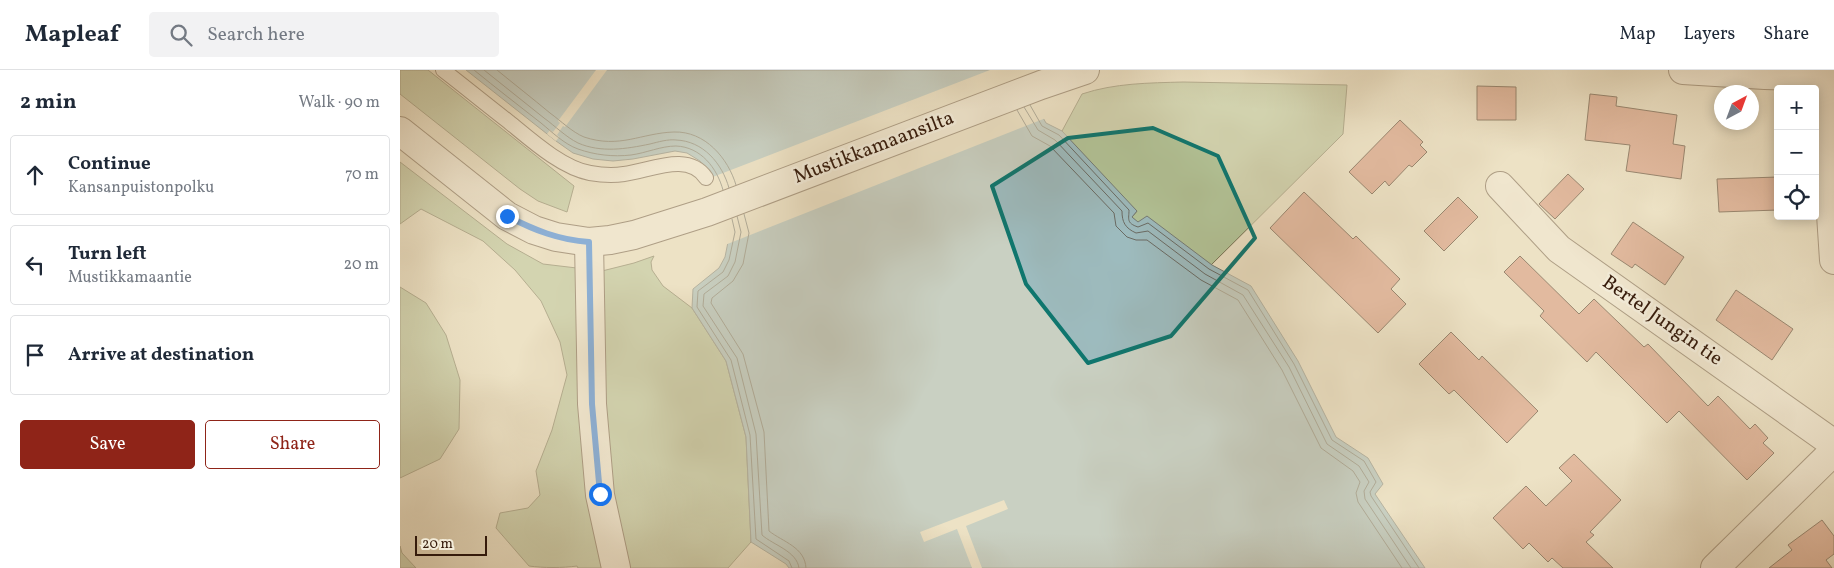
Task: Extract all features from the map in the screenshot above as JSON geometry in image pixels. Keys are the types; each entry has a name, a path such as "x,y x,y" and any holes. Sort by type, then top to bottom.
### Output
{"street":[{"name":"Mustikkamaansilta","path":"400,131 507,216 534,230 556,237 589,242 634,235 707,212 1042,84 1085,70"},
{"path":"1697,70 1766,76 1828,77 1834,260"},
{"name":"Bertel Jungin tie","path":"1500,186 1559,249 1834,444"},
{"path":"589,242 592,404 600,494 616,567"},
{"path":"1715,568 1834,451"}],"lane":[{"path":"443,70 565,164 587,173 609,176 684,164 698,169 706,178"}],"highlighted area":[{"path":"1153,128 1218,156 1255,238 1171,336 1088,363 1026,284 992,186 1068,138"}],"green space":[{"path":"400,70 428,70 574,186 567,212 538,201 520,189 400,94"},
{"path":"1183,82 1347,85 1343,134 1201,275 1191,276 1132,217 1137,211 1051,134 1062,131 1082,94 1119,86"},
{"path":"400,162 507,244 543,264 602,271 654,256 651,262 652,270 663,286 692,308 726,361 746,437 751,542 728,568 578,568 577,566 553,568 529,566 496,528 500,513 528,508 540,495 536,471 552,430 567,375 560,342 541,301 515,270 483,241 421,209 400,224"},
{"path":"400,287 426,303 446,335 460,380 459,429 440,459 400,478"},
{"path":"400,546 402,553 416,568 400,568"}],"water":[{"path":"466,70 1016,70 1046,123 1062,131 1137,211 1132,217 1138,222 1147,216 1212,265 1251,286 1298,361 1336,437 1368,458 1383,484 1375,494 1425,568 789,568 786,564 751,542 746,437 726,361 692,308 693,289 719,268 725,257 730,232 715,180 700,161 687,153 675,151 613,161 593,159 573,153"}],"pier":[{"path":"596,70 607,70 565,127 563,126 557,135 559,137 556,141 547,134 550,130 553,132 560,123 558,121"},
{"path":"990,70 1019,70 1046,118 725,245 728,232 710,178"},
{"path":"1004,500 1008,509 966,526 982,568 972,568 957,529 924,542 920,532"}],"building":[{"path":"1477,86 1516,87 1516,120 1477,120"},
{"path":"1590,94 1617,97 1616,106 1677,115 1673,144 1685,146 1681,179 1626,171 1630,145 1585,140"},
{"path":"1400,120 1423,142 1420,145 1427,152 1412,167 1409,165 1389,186 1385,181 1372,194 1349,172"},
{"path":"1568,174 1584,189 1555,219 1539,204"},
{"path":"1774,177 1774,210 1719,212 1717,179"},
{"path":"1304,192 1353,239 1356,236 1400,279 1391,289 1406,304 1378,333 1270,228"},
{"path":"1458,197 1478,217 1444,251 1424,231"},
{"path":"1633,222 1684,257 1665,285 1635,264 1632,268 1611,254"},
{"path":"1520,256 1579,314 1594,299 1644,347 1648,344 1708,406 1718,396 1750,429 1755,424 1768,438 1763,443 1774,453 1747,480 1679,411 1667,423 1596,352 1587,362 1540,316 1544,311 1504,272"},
{"path":"1736,290 1793,329 1772,360 1716,320"},
{"path":"1451,332 1479,360 1482,356 1538,411 1507,443 1454,390 1449,394 1419,364"},
{"path":"1574,454 1621,500 1590,532 1594,535 1586,542 1613,568 1563,568 1552,558 1548,562 1529,543 1523,549 1493,518 1526,486 1546,506 1572,481 1559,468"},
{"path":"1822,520 1834,536 1834,554 1826,560 1832,568 1769,568 1792,550 1788,545"}],"route":[{"path":"507,216 534,230 556,237 589,242 592,404 600,494"}]}
